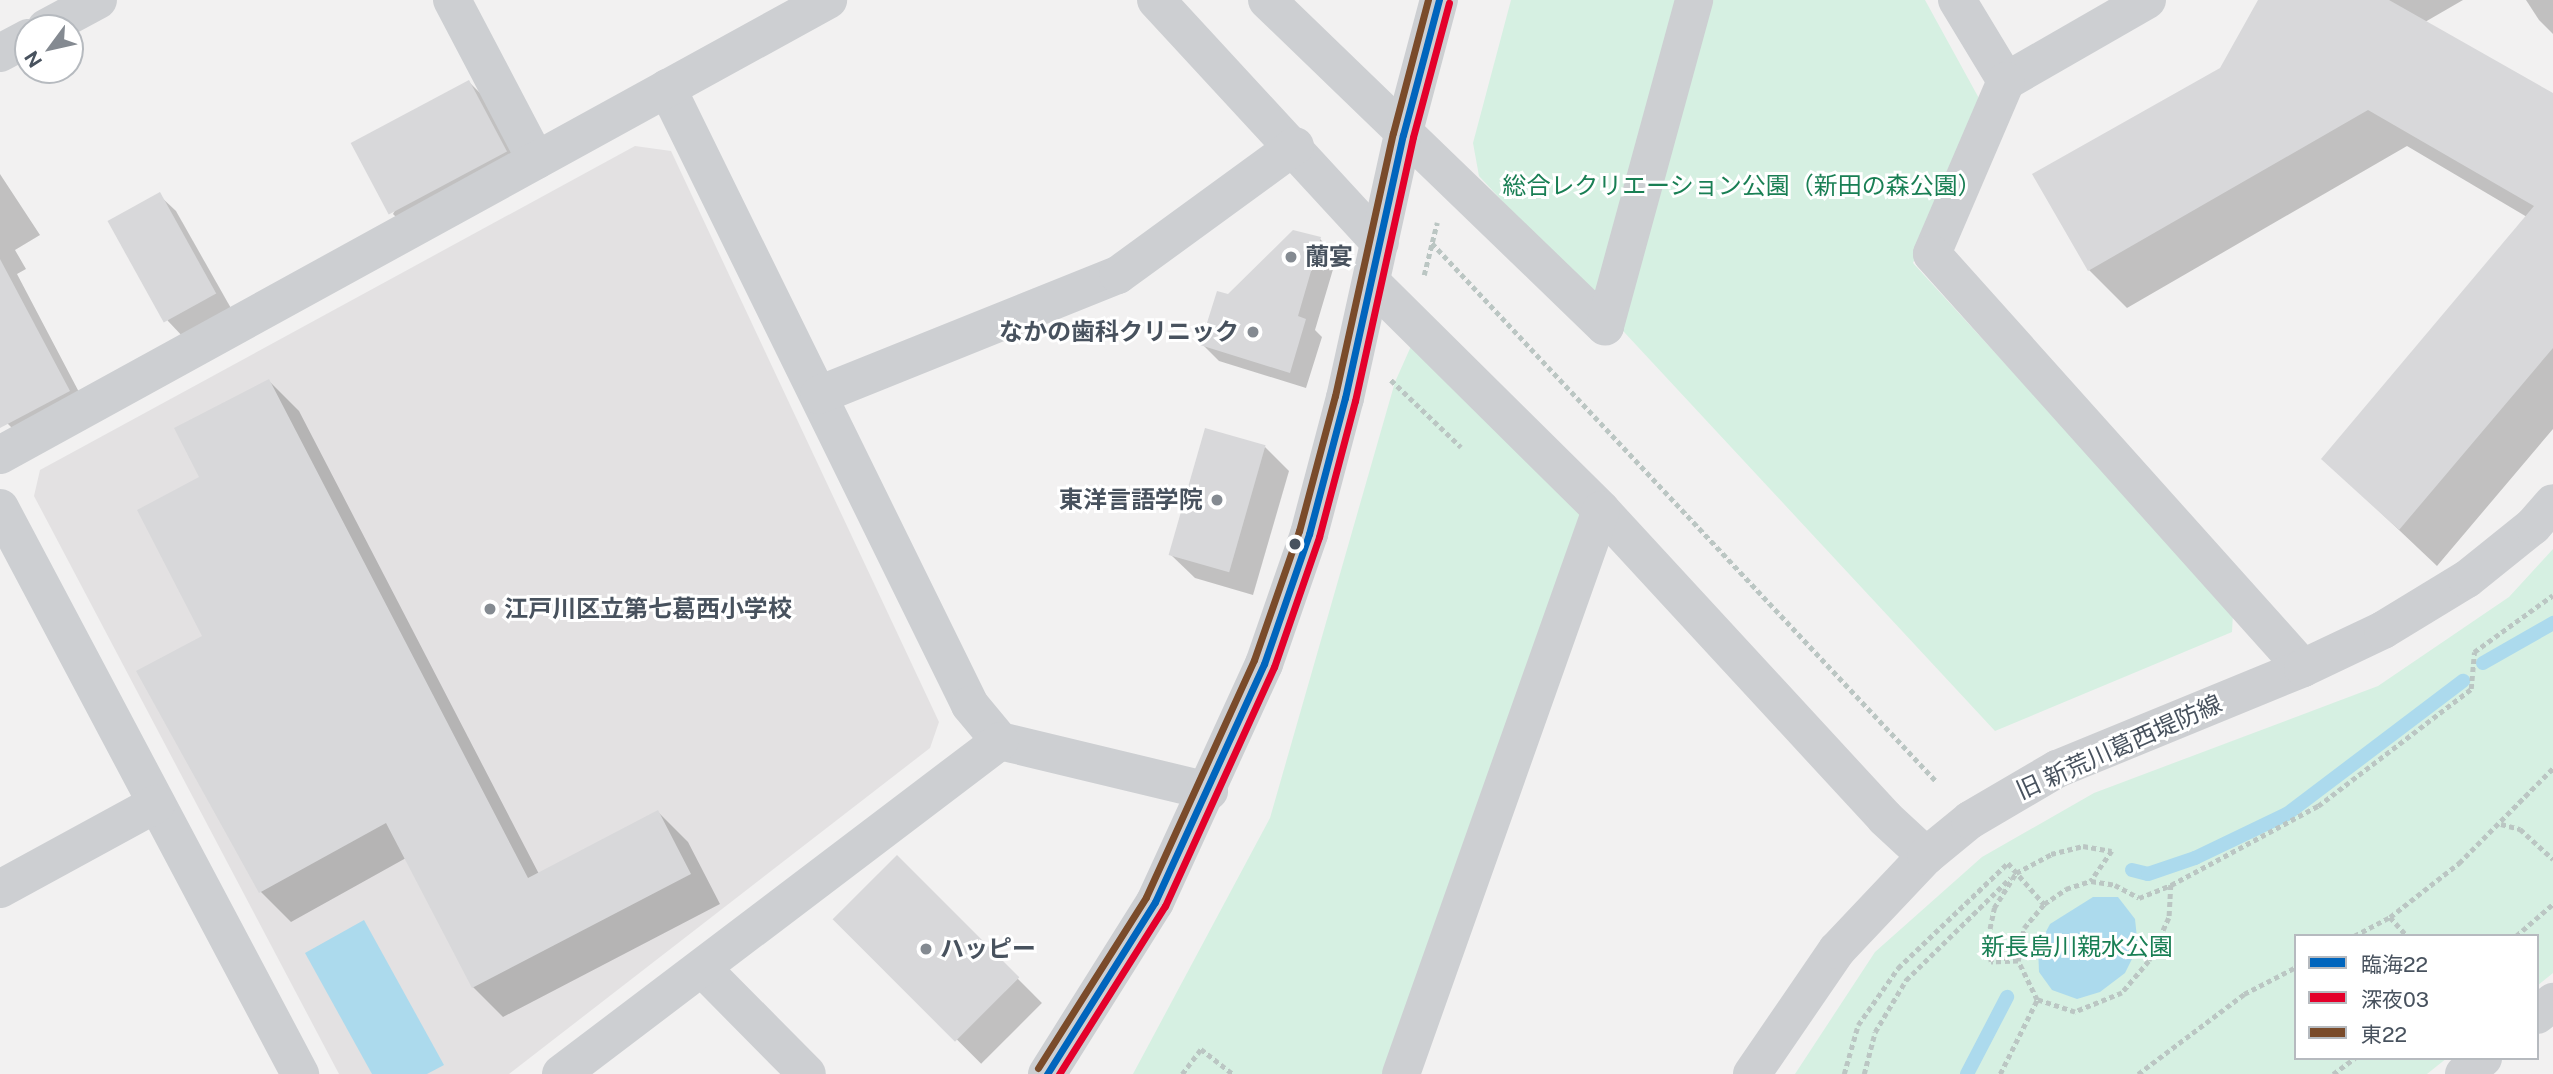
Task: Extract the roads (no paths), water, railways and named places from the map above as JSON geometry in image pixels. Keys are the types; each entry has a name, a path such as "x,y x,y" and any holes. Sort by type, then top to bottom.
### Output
{"street":[{"path":"72,14 98,0"},
{"path":"452,0 536,160"},
{"path":"0,455 828,0"},
{"path":"1156,0 1295,146 1380,243"},
{"path":"1268,0 1403,135 1605,326 1695,0"},
{"path":"1047,1074 1154,902 1209,791 1264,664 1309,534 1372,283 1403,135 1439,0"},
{"path":"1957,0 2006,81"},
{"path":"2147,0 2006,81 1932,254 2303,668"},
{"path":"667,88 970,705 1000,741 1209,791"},
{"path":"819,396 1118,275 1295,146"},
{"path":"1372,283 1601,510 1885,818 1926,856"},
{"name":"旧 新荒川葛西堤防線","path":"1752,1074 1837,950 1926,856 1970,820 2057,769 2303,668 2383,630 2467,579 2533,526 2553,503"},
{"path":"0,508 300,1074"},
{"path":"1401,1074 1601,510"},
{"path":"562,1074 1000,741"},
{"path":"0,889 156,804"},
{"path":"702,968 807,1074"},
{"path":"2539,1013 2553,1002"},
{"path":"2464,1074 2481,1060"}],"water":[{"path":"2093,897 2118,897 2135,919 2138,947 2125,973 2100,992 2077,999 2052,990 2039,972 2038,947 2050,924"},
{"path":"364,920 444,1065 427,1074 372,1074 305,953"}],"waterway":[{"path":"2483,663 2553,623"},
{"path":"2132,870 2148,874 2195,858 2287,814 2463,681"},
{"path":"1967,1074 2007,997"}],"place":[{"name":"蘭宴","path":"1291,257"},
{"name":"なかの歯科クリニック","path":"1253,332"},
{"name":"東洋言語学院","path":"1217,500"},
{"name":"江戸川区立第七葛西小学校","path":"490,609"},
{"name":"ハッピー","path":"926,949"}],"park label":[{"name":"総合レクリエーション公園（新田の森公園）","path":"1742,186"},
{"name":"新長島川親水公園","path":"2077,947"}]}
